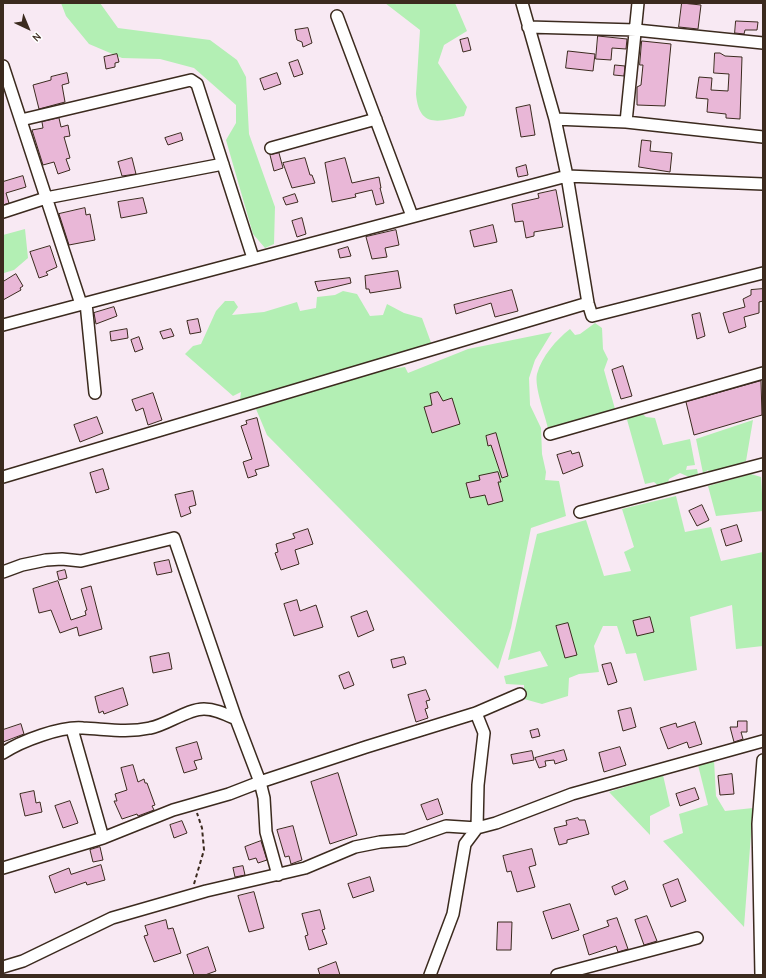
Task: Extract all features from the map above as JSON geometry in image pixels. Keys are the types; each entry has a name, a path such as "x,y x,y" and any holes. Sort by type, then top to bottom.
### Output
{"street":[{"path":"522,3 555,118 567,176 588,302 592,316 763,273"},
{"path":"626,122 638,3"},
{"path":"337,16 412,216"},
{"path":"528,27 636,30 763,43"},
{"path":"3,66 46,198 84,303 95,392"},
{"path":"21,120 191,80 197,84 253,258"},
{"path":"555,118 626,122 763,137"},
{"path":"271,148 376,119"},
{"path":"3,212 46,198 223,164"},
{"path":"3,325 567,176 763,184"},
{"path":"3,477 588,302"},
{"path":"550,434 763,374"},
{"path":"580,512 763,464"},
{"path":"3,572 22,565 46,560 62,559 81,561 174,538 236,719 260,782 264,798 266,832 278,875"},
{"path":"3,868 103,838 173,810 229,794 260,782 476,713 520,694"},
{"path":"3,753 14,746 72,729 82,728 108,731 133,731 152,728 194,710 204,709 220,712 236,719"},
{"path":"430,975 454,914 466,844 477,828 478,786 484,733 476,713"},
{"path":"72,729 103,838"},
{"path":"3,967 23,961 112,918 190,896 305,868 355,847 380,842 406,840 446,826 477,828 572,794 763,741"},
{"path":"761,975 761,878 758,824 763,760"},
{"path":"557,975 697,938"}],"path":[{"path":"190,896 204,850 202,828 194,804"}],"green space":[{"path":"61,3 100,3 118,28 210,40 237,60 246,77 249,134 275,207 274,244 265,248 253,234 226,140 236,123 236,105 194,68 160,59 122,58 89,44 66,16"},
{"path":"385,3 455,3 467,31 444,45 438,63 467,107 464,116 438,121 431,120 421,113 416,94 420,30"},
{"path":"25,229 28,258 14,270 4,273 3,235"},
{"path":"343,291 357,294 370,316 383,315 387,304 404,313 422,318 433,348 239,407 241,392 233,396 185,354 193,346 201,344 216,311 225,301 234,301 238,307 232,315 264,312 297,302 300,311 316,308 317,297 335,295"},
{"path":"595,323 602,328 603,349 608,359 604,370 615,409 548,428 537,386 536,379 539,367 550,349 570,329 575,335 580,334"},
{"path":"552,332 535,360 529,378 530,405 541,428 542,454 546,472 545,480 559,481 566,516 531,528 511,628 498,669 267,435 256,409 382,370 405,367 408,373 468,349"},
{"path":"639,411 646,417 655,418 663,445 690,439 695,465 687,466 686,470 697,469 698,474 689,477 680,473 669,479 667,486 661,488 654,482 645,484 626,416"},
{"path":"753,420 746,461 710,476 708,470 703,473 696,439"},
{"path":"751,474 761,477 763,511 716,516 708,486"},
{"path":"676,496 685,532 711,527 721,561 763,552 763,646 736,649 732,605 690,617 697,670 644,681 636,653 626,654 617,626 603,626 594,646 599,672 579,674 569,678 568,696 542,704 524,699 524,685 506,684 504,676 548,666 540,651 508,660 537,534 586,520 604,576 631,571 624,552 634,547 622,509"},
{"path":"714,760 716,796 725,811 753,808 744,927 663,841 683,833 679,814 708,805 698,765"},
{"path":"663,775 670,806 650,816 650,835 609,792"}],"building":[{"path":"682,3 701,5 698,29 679,27"},
{"path":"736,21 758,22 757,30 745,30 744,34 735,33"},
{"path":"308,28 312,43 303,47 302,42 297,40 295,30"},
{"path":"598,36 627,39 626,49 612,48 611,60 596,59"},
{"path":"468,38 471,50 463,52 460,40"},
{"path":"642,41 671,44 665,106 637,105 637,87 641,85 643,65 640,65"},
{"path":"568,51 595,54 593,71 566,68"},
{"path":"715,53 720,53 725,56 742,57 740,119 726,118 726,114 707,112 708,99 696,98 699,77 712,78 711,90 728,91 729,74 714,73"},
{"path":"117,54 119,62 115,63 115,67 106,69 104,57"},
{"path":"298,60 303,74 294,77 289,63"},
{"path":"615,65 625,66 624,76 614,75"},
{"path":"67,73 69,83 62,85 65,102 39,109 33,85 51,80 51,77"},
{"path":"277,73 281,84 264,90 260,79"},
{"path":"530,105 535,135 521,137 516,108"},
{"path":"59,118 61,127 68,125 70,136 64,137 70,158 66,159 70,170 58,174 54,162 43,165 32,130 43,128 42,122"},
{"path":"181,133 183,140 168,145 165,138"},
{"path":"642,140 651,141 650,151 672,153 670,172 639,167"},
{"path":"279,153 283,168 274,171 270,155"},
{"path":"132,158 136,174 122,176 118,162"},
{"path":"305,158 310,175 312,175 315,183 292,188 283,163"},
{"path":"345,158 352,183 379,177 384,203 376,205 372,190 355,194 356,197 332,202 325,163"},
{"path":"526,165 528,175 518,177 516,168"},
{"path":"23,176 26,187 6,193 9,203 3,205 3,182"},
{"path":"556,190 563,227 534,232 534,236 526,238 523,221 515,222 512,204 539,198 538,194"},
{"path":"295,194 298,202 286,205 283,198"},
{"path":"143,198 147,213 121,218 118,202"},
{"path":"85,208 86,215 90,214 95,240 69,245 59,214"},
{"path":"302,218 306,234 297,237 292,221"},
{"path":"493,225 497,242 474,247 470,231"},
{"path":"396,230 399,245 385,248 387,257 372,259 366,237"},
{"path":"50,246 57,267 46,272 48,275 39,278 30,252"},
{"path":"348,247 351,256 340,258 338,250"},
{"path":"398,271 401,288 370,293 369,289 366,289 365,276"},
{"path":"16,274 23,286 20,288 21,290 3,300 3,282"},
{"path":"350,278 351,283 318,291 315,282"},
{"path":"763,289 763,301 759,302 759,313 744,317 746,327 729,333 723,313 745,307 743,299 751,295 751,290"},
{"path":"512,290 518,311 495,317 491,303 456,314 454,305"},
{"path":"114,307 117,316 96,324 94,313"},
{"path":"700,313 705,336 697,339 692,315"},
{"path":"198,319 201,332 190,334 187,321"},
{"path":"127,329 128,338 111,341 110,332"},
{"path":"171,329 174,336 163,339 160,332"},
{"path":"139,337 143,349 135,352 131,340"},
{"path":"623,366 632,396 621,399 612,370"},
{"path":"761,381 762,415 694,435 686,402"},
{"path":"438,392 443,401 452,398 460,424 432,433 424,407 432,405 430,394"},
{"path":"153,393 162,420 148,425 143,408 136,411 132,400"},
{"path":"97,417 103,433 80,442 74,425"},
{"path":"257,418 269,466 255,470 257,475 248,478 243,462 252,459 241,426 247,424 246,421"},
{"path":"496,433 508,476 502,478 491,445 488,446 486,436"},
{"path":"571,451 572,454 579,452 583,466 563,474 557,455"},
{"path":"103,469 109,489 96,493 90,473"},
{"path":"498,472 501,482 498,482 503,501 488,505 485,495 470,498 466,483 480,480 479,476"},
{"path":"193,491 196,505 189,507 191,513 181,517 175,495"},
{"path":"702,505 709,520 697,526 689,511"},
{"path":"737,525 742,541 726,546 721,530"},
{"path":"308,529 313,544 295,550 299,564 281,570 275,553 278,552 276,544 295,538 293,534"},
{"path":"169,560 172,572 157,575 154,563"},
{"path":"65,570 67,578 59,580 57,572"},
{"path":"58,581 71,620 86,615 85,611 87,610 81,589 91,586 102,629 79,636 77,627 60,633 51,610 39,613 33,589"},
{"path":"297,600 300,611 316,605 323,627 294,636 284,604"},
{"path":"367,611 374,630 358,637 351,617"},
{"path":"650,617 654,632 637,636 633,621"},
{"path":"568,623 577,655 565,658 556,626"},
{"path":"169,653 172,669 153,673 150,657"},
{"path":"404,657 406,664 393,668 391,660"},
{"path":"611,663 617,682 608,685 602,665"},
{"path":"349,672 354,685 344,689 339,676"},
{"path":"123,688 128,705 104,714 103,711 99,713 95,697"},
{"path":"426,690 430,700 426,701 428,708 425,709 428,718 416,722 408,695"},
{"path":"631,708 636,727 623,731 618,711"},
{"path":"738,721 747,721 747,732 741,732 743,739 734,742 730,727 737,727"},
{"path":"695,722 702,744 689,748 687,742 668,749 660,728 676,723 677,727"},
{"path":"21,724 24,734 3,742 3,730"},
{"path":"538,729 540,736 532,738 530,731"},
{"path":"197,742 202,759 194,761 197,769 184,773 176,748"},
{"path":"620,747 626,765 604,772 599,753"},
{"path":"564,750 567,760 555,764 554,760 545,761 546,766 539,768 535,758"},
{"path":"532,751 534,760 513,764 511,755"},
{"path":"133,765 138,782 144,779 145,783 147,783 155,805 152,806 154,810 138,816 137,814 122,819 114,801 117,801 115,794 127,790 121,768"},
{"path":"338,773 357,835 330,844 311,782"},
{"path":"732,774 734,794 720,795 718,776"},
{"path":"695,788 699,799 680,806 676,794"},
{"path":"34,791 36,803 40,802 42,812 25,816 20,794"},
{"path":"438,799 443,814 427,820 421,805"},
{"path":"70,801 78,823 63,828 55,806"},
{"path":"578,818 579,820 585,820 589,834 567,840 567,843 559,845 554,828 567,825 566,821"},
{"path":"182,821 187,833 174,838 170,825"},
{"path":"293,826 302,860 291,864 289,856 285,857 277,830"},
{"path":"261,841 267,860 258,863 256,858 249,860 245,847"},
{"path":"100,847 103,860 93,862 90,850"},
{"path":"532,849 536,865 529,867 535,887 517,892 511,871 507,872 503,856"},
{"path":"101,865 105,880 87,885 86,882 55,893 49,876 69,868 71,874"},
{"path":"243,866 245,875 235,877 233,868"},
{"path":"370,877 374,891 353,898 348,884"},
{"path":"678,879 686,901 671,907 663,885"},
{"path":"625,881 628,889 615,895 612,887"},
{"path":"254,892 264,928 249,932 238,896"},
{"path":"570,904 579,930 552,939 543,912"},
{"path":"320,910 325,929 322,930 327,944 309,950 305,936 308,935 302,914"},
{"path":"647,916 657,941 644,945 635,920"},
{"path":"617,918 628,949 618,952 616,946 589,955 583,935 609,926 607,921"},
{"path":"166,920 168,929 173,928 181,953 154,962 144,936 148,935 145,926"},
{"path":"498,922 512,922 511,950 497,950"},
{"path":"208,947 216,971 205,975 194,975 187,955"},
{"path":"336,962 340,975 320,975 318,969"}]}
